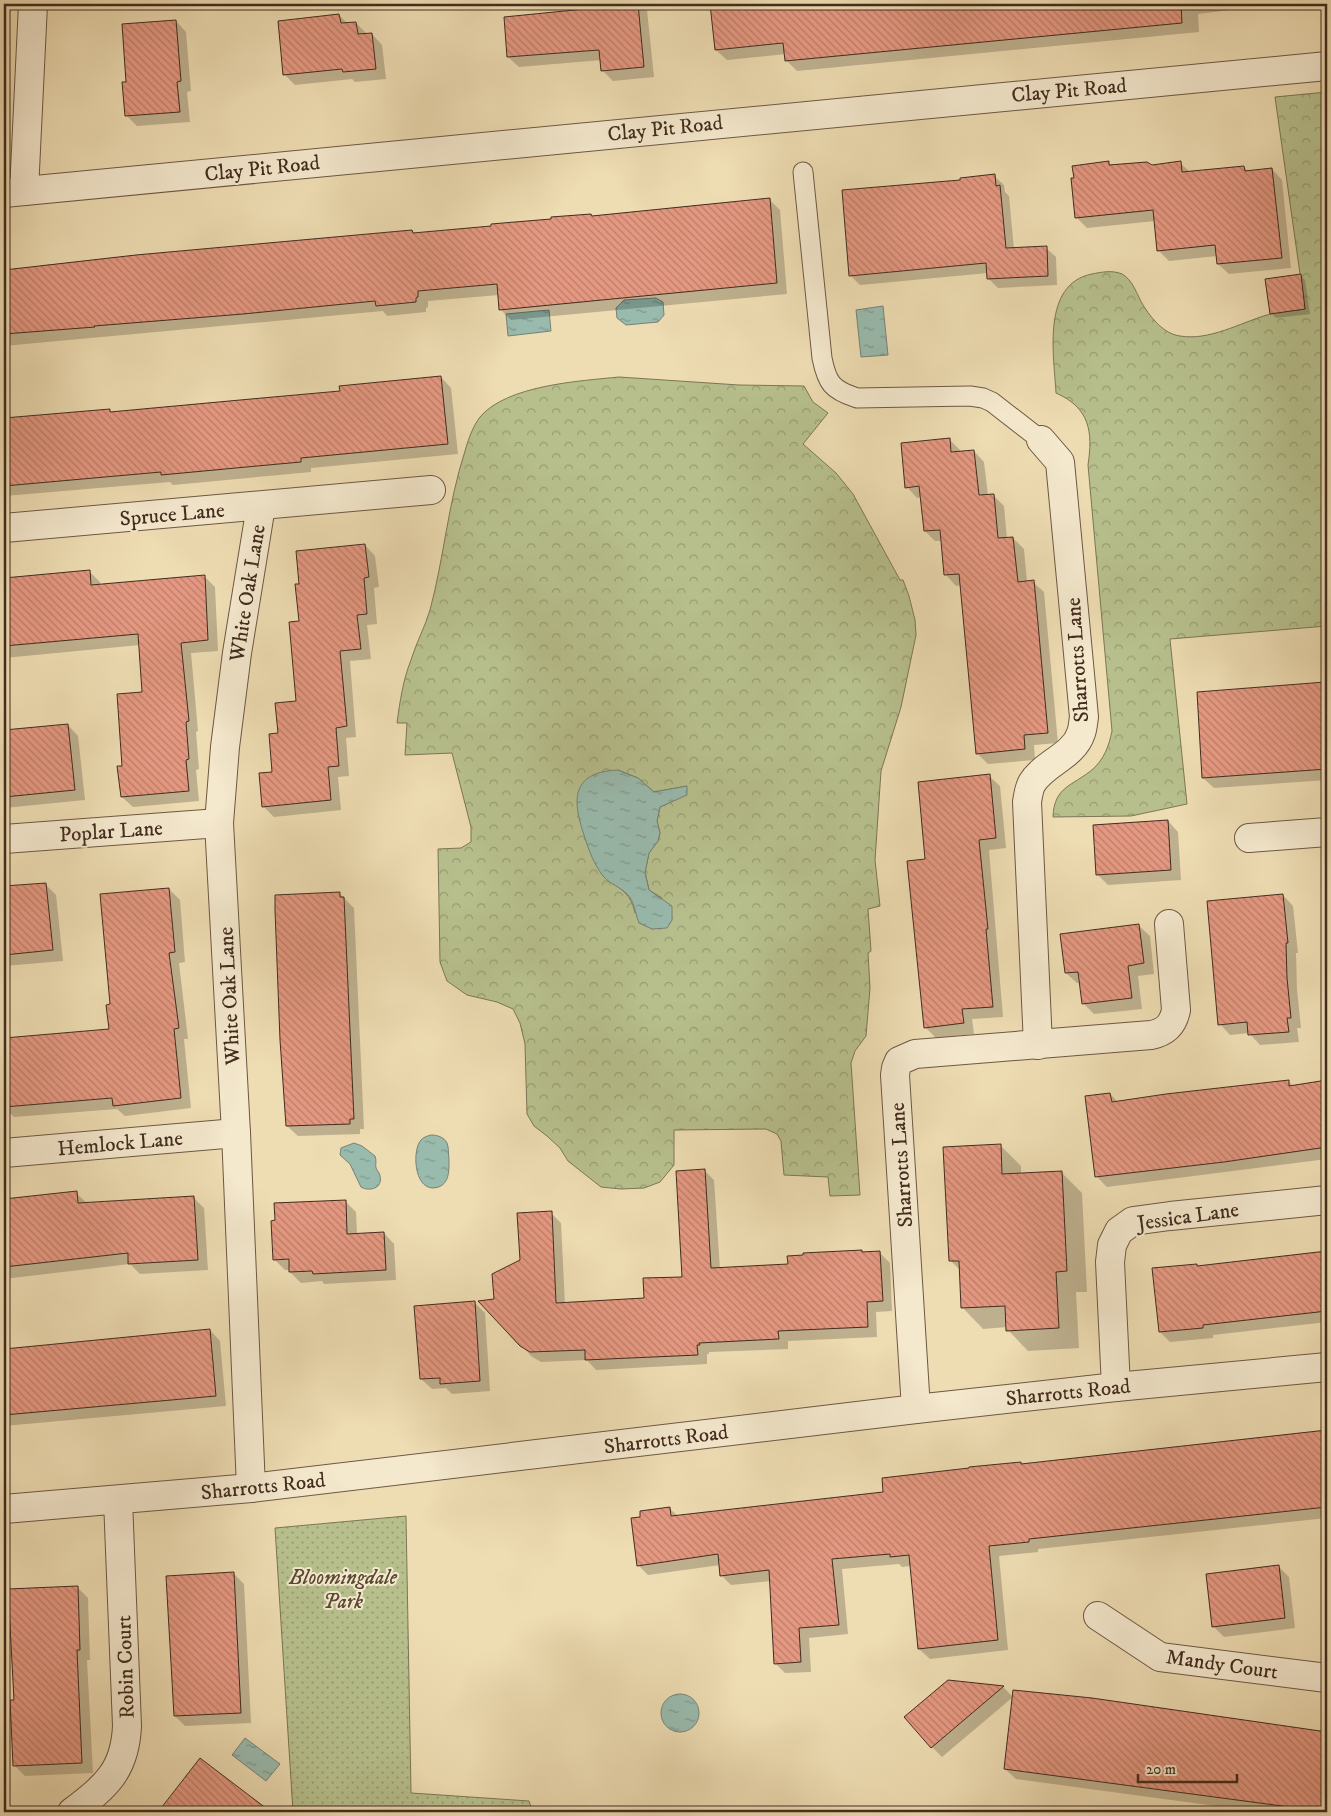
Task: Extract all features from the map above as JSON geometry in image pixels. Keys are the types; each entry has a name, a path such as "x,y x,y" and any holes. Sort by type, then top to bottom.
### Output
{"street":[{"path":"14,192 33,4"},
{"name":"Clay Pit Road","path":"14,192 1327,66"},
{"name":"Sharrotts Lane","path":"1038,1045 1027,802 1032,784 1042,770 1059,759 1072,747 1081,734 1084,717 1060,462 1041,440"},
{"name":"Spruce Lane","path":"4,528 430,490"},
{"name":"White Oak Lane","path":"251,1488 236,1133 219,823 225,747 237,653 261,506"},
{"name":"Poplar Lane","path":"4,839 219,823"},
{"path":"1249,838 1327,832"},
{"name":"Sharrotts Lane","path":"916,1409 896,1068 899,1061 915,1054 1038,1045 1160,1033 1174,1021 1176,1010 1169,924"},
{"name":"Hemlock Lane","path":"4,1153 236,1133"},
{"name":"Jessica Lane","path":"1116,1387 1110,1262 1112,1245 1119,1230 1133,1221 1327,1200"},
{"name":"Sharrotts Road","path":"4,1509 251,1488 916,1409 1116,1387 1327,1368"},
{"name":"Robin Court","path":"72,1812 99,1792 113,1776 127,1740 118,1500"},
{"name":"Mandy Court","path":"1098,1616 1160,1657 1327,1678"}],"lane":[{"path":"804,172 822,358 824,371 833,387 857,398 970,396 983,398 992,402 1041,440"}],"green space":[{"path":"1327,92 1327,626 1170,639 1187,804 1131,816 1053,817 1054,807 1061,793 1086,775 1100,761 1106,752 1112,731 1088,465 1089,432 1087,422 1076,406 1056,393 1053,342 1054,323 1058,306 1065,292 1076,280 1092,274 1111,272 1122,274 1126,277 1154,320 1163,329 1174,335 1191,337 1213,334 1257,318 1305,309 1275,97"},
{"path":"619,377 739,385 804,386 813,402 828,413 803,444 836,473 853,494 900,580 903,580 909,596 915,620 916,635 901,707 881,771 875,860 880,906 868,909 871,951 868,953 870,988 866,1036 855,1051 851,1063 860,1195 830,1196 828,1177 784,1175 781,1141 777,1134 766,1129 674,1130 674,1165 660,1182 644,1188 621,1189 601,1187 568,1161 560,1148 534,1126 527,1114 525,1044 520,1023 513,1009 497,1002 467,995 447,981 440,962 438,849 461,848 471,842 471,827 452,753 405,755 407,723 397,723 406,675 430,610 459,471 475,425 480,417 492,406 526,391 545,386","holes":["618,770 638,778 654,792 687,786 672,801 660,807 657,821 660,833 658,841 649,853 645,872 649,890 662,898 635,913 629,898 617,886"]},
{"name":"Bloomingdale Park","path":"406,1516 411,1793 529,1801 533,1812 293,1812 275,1528"}],"water":[{"path":"656,298 663,302 664,315 658,322 626,325 617,318 616,308 624,300"},
{"path":"883,306 888,355 861,357 856,310"},
{"path":"549,310 551,331 508,336 506,314"},
{"path":"618,770 638,778 654,792 687,786 687,795 660,807 657,821 660,833 658,841 649,853 645,873 649,890 672,906 672,920 667,928 652,929 639,923 633,903 629,897 606,879 597,867 590,853 581,825 577,801 583,783 591,776 602,772"},
{"path":"431,1135 436,1135 446,1141 449,1159 446,1182 439,1187 433,1188 422,1182 418,1175 416,1160 416,1152 421,1140"},
{"path":"354,1143 362,1146 375,1156 376,1168 380,1174 380,1183 375,1188 361,1187 350,1164 340,1155 341,1148"},
{"path":"680,1694 693,1700 699,1713 693,1726 680,1732 667,1726 661,1713 667,1700"},
{"path":"245,1738 280,1764 266,1781 232,1755"}],"building":[{"path":"594,4 638,4 644,67 601,71 599,50 507,57 504,17 595,8"},
{"path":"710,4 1181,4 1182,23 785,61 783,43 715,50"},
{"path":"339,14 341,23 356,22 358,34 372,33 376,69 343,72 342,69 283,75 278,21"},
{"path":"176,20 181,81 177,82 180,112 125,116 122,82 126,82 122,24"},
{"path":"1109,161 1109,165 1147,162 1152,165 1181,161 1182,172 1244,166 1245,171 1272,168 1282,258 1217,264 1215,245 1157,251 1153,210 1075,218 1071,178 1074,178 1072,166"},
{"path":"995,174 996,186 1000,185 1006,248 1047,246 1048,276 987,279 986,263 849,276 842,190 960,180 960,178"},
{"path":"770,198 777,283 499,310 497,284 418,291 416,302 376,306 375,301 4,334 4,270 136,255 412,230 413,233 491,226 491,224 551,219 551,217 591,214 592,216"},
{"path":"1301,274 1305,309 1270,314 1265,279"},
{"path":"441,376 448,444 301,458 301,462 161,475 161,472 4,486 4,418 110,409 110,412 340,391 339,386"},
{"path":"950,438 951,452 974,450 979,495 994,494 998,538 1013,537 1018,582 1034,580 1048,733 1024,735 1025,749 976,754 959,574 944,575 940,530 924,531 919,486 905,488 901,443"},
{"path":"365,544 369,577 364,578 367,614 357,615 361,649 340,651 347,726 336,728 339,766 328,767 331,800 262,807 259,773 272,772 269,734 278,733 275,703 296,701 289,622 299,621 295,584 299,584 296,551"},
{"path":"90,570 91,585 205,575 208,640 181,643 189,721 186,722 189,759 186,760 189,791 121,797 117,766 122,766 117,694 142,692 138,634 4,646 4,578"},
{"path":"1325,682 1327,769 1202,778 1197,692"},
{"path":"68,724 75,790 4,797 4,730"},
{"path":"990,774 996,838 979,840 988,929 986,929 993,1007 962,1009 964,1023 924,1028 907,861 925,859 918,782"},
{"path":"1168,820 1171,870 1096,875 1093,825"},
{"path":"46,883 53,950 4,955 4,886"},
{"path":"169,888 175,952 169,953 179,1028 174,1029 181,1098 113,1106 112,1098 4,1107 4,1038 109,1029 106,1005 110,1004 100,894"},
{"path":"340,892 340,897 344,897 354,1119 350,1119 350,1124 286,1126 280,1040 275,895"},
{"path":"1283,894 1288,943 1286,943 1287,978 1291,1018 1287,1018 1289,1032 1248,1035 1247,1022 1218,1025 1207,901"},
{"path":"1139,924 1144,963 1128,966 1132,998 1082,1004 1078,972 1065,973 1060,934"},
{"path":"1289,1080 1289,1086 1327,1080 1327,1147 1224,1162 1095,1177 1085,1096 1110,1093 1112,1102"},
{"path":"1001,1144 1002,1174 1062,1171 1067,1271 1056,1272 1059,1328 1006,1331 1005,1306 961,1308 959,1261 949,1261 943,1147"},
{"path":"705,1169 711,1268 788,1264 787,1256 803,1255 803,1253 880,1251 883,1301 867,1302 868,1327 778,1331 779,1339 699,1343 700,1345 697,1345 698,1355 585,1360 585,1350 530,1352 520,1346 478,1301 494,1299 492,1274 520,1260 517,1213 552,1211 556,1303 644,1298 643,1278 682,1277 676,1171"},
{"path":"77,1191 78,1203 194,1196 198,1260 128,1264 128,1253 4,1267 4,1199"},
{"path":"346,1200 347,1234 384,1232 386,1270 313,1274 312,1271 289,1272 289,1259 273,1260 271,1221 275,1220 274,1203"},
{"path":"1327,1251 1327,1311 1159,1332 1152,1268 1197,1264 1197,1266"},
{"path":"475,1301 480,1381 440,1384 440,1378 420,1379 414,1306"},
{"path":"210,1329 216,1396 4,1415 4,1349"},
{"path":"1327,1430 1327,1507 1029,1539 1029,1542 989,1546 998,1640 918,1649 909,1555 890,1557 890,1554 832,1559 839,1625 799,1628 801,1662 774,1664 769,1570 720,1576 718,1554 637,1566 631,1518 640,1517 640,1511 670,1507 671,1516 883,1492 882,1478 969,1467 1021,1462 1021,1464"},
{"path":"1279,1565 1285,1618 1212,1627 1206,1574"},
{"path":"234,1572 241,1713 174,1716 166,1576"},
{"path":"78,1586 80,1650 77,1650 82,1763 13,1766 10,1700 14,1700 8,1589"},
{"path":"948,1680 1004,1686 931,1748 904,1717"},
{"path":"1013,1690 1092,1698 1327,1732 1327,1812 1004,1769"},
{"path":"200,1758 271,1812 158,1812"}]}
